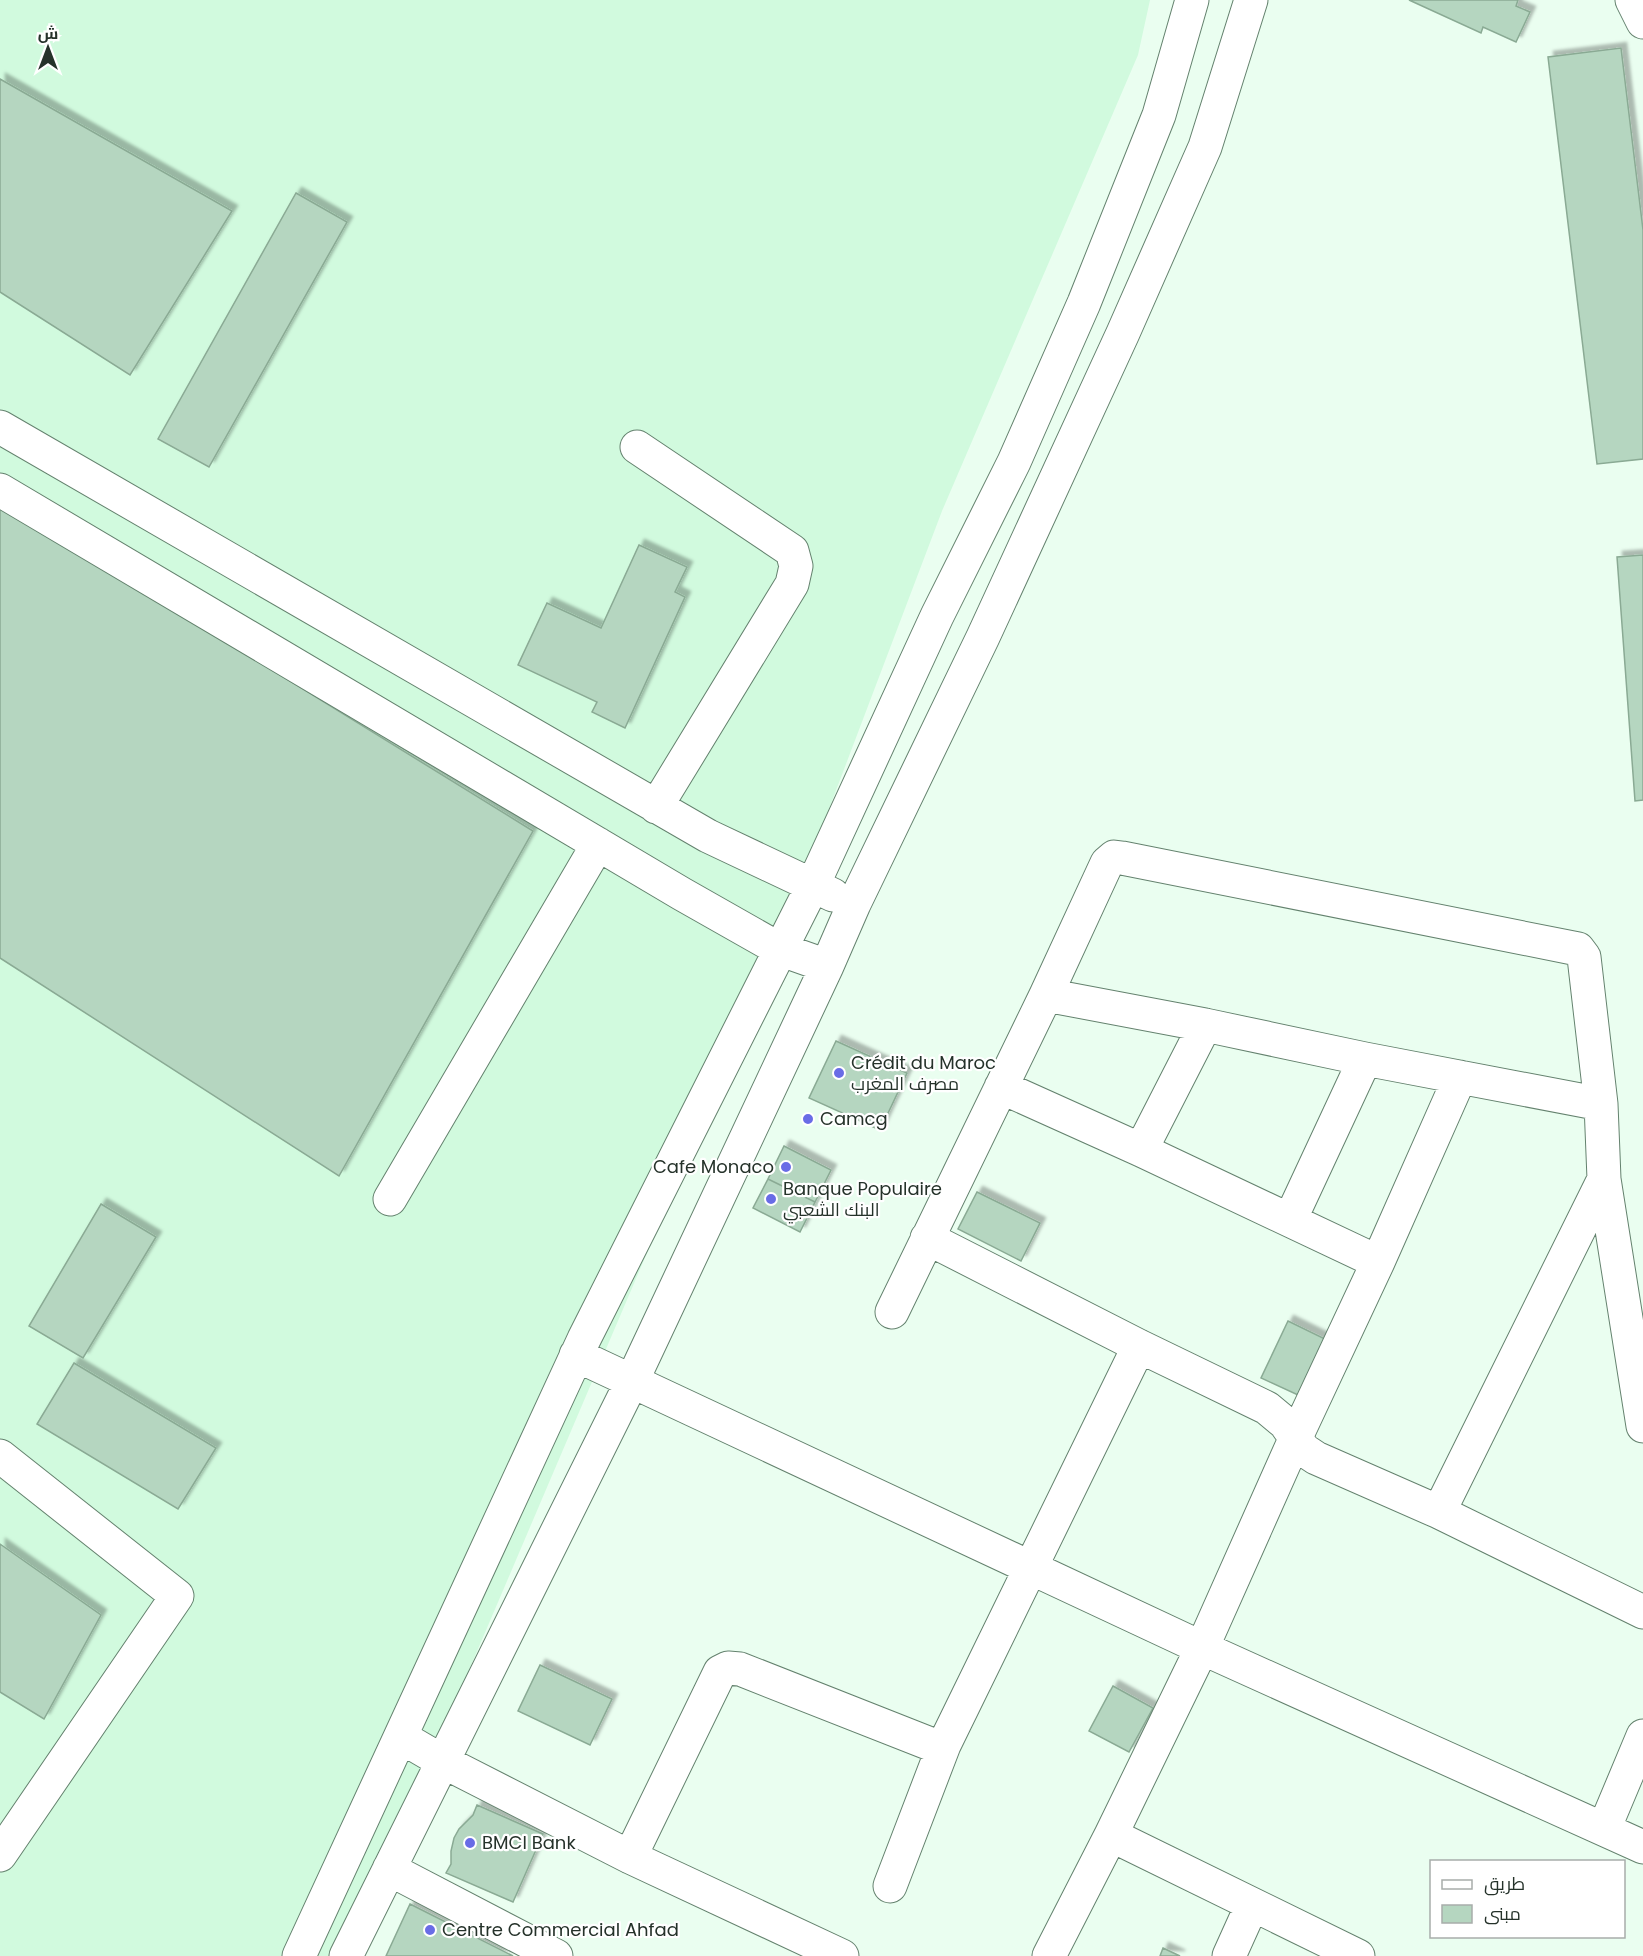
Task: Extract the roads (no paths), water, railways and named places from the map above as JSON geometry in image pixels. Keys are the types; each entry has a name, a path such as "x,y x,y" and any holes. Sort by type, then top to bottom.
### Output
{"street":[{"path":"299,1956 576,1355 813,885 937,616 1014,462 1084,303 1159,115 1192,0"},
{"path":"346,1956 632,1381 854,904 1055,483 1205,147 1251,0"},
{"path":"1632,0 1643,22"},
{"path":"0,427 656,807 708,836 854,904"},
{"path":"637,447 792,551 796,566 792,584 656,807"},
{"path":"1014,462 1055,483"},
{"path":"0,490 779,949 827,966"},
{"path":"390,1199 598,844"},
{"path":"892,1312 1046,995 1107,862 1114,857 1134,860 1578,949 1584,957 1601,1104 1604,1179 1643,1426"},
{"path":"1046,995 1601,1104"},
{"path":"1141,1150 1205,1025"},
{"path":"1290,1220 1365,1059"},
{"path":"1049,1956 1202,1648 1460,1077"},
{"path":"1001,1087 1141,1150 1378,1262"},
{"path":"1440,1512 1604,1179"},
{"path":"927,1238 1267,1408 1285,1423 1304,1450 1316,1458 1440,1512 1643,1612"},
{"path":"890,1886 944,1744 1139,1346"},
{"path":"576,1355 1202,1648 1643,1847"},
{"path":"0,1456 177,1596 0,1855"},
{"path":"630,1857 720,1672 728,1668 740,1669 933,1745 944,1744"},
{"path":"1604,1829 1643,1736"},
{"path":"400,1737 442,1761 630,1857 842,1956"},
{"path":"1111,1835 1358,1956"},
{"path":"389,1869 556,1956"},
{"path":"1228,1956 1252,1905"}],"place":[{"name":"Crédit du Maroc مصرف المغرب","path":"839,1073"},
{"name":"Camcg","path":"808,1119"},
{"name":"Cafe Monaco","path":"786,1167"},
{"name":"Banque Populaire البنك الشعبي","path":"771,1199"},
{"name":"BMCI Bank","path":"470,1843"},
{"name":"Centre Commercial Ahfad","path":"430,1930"}]}
